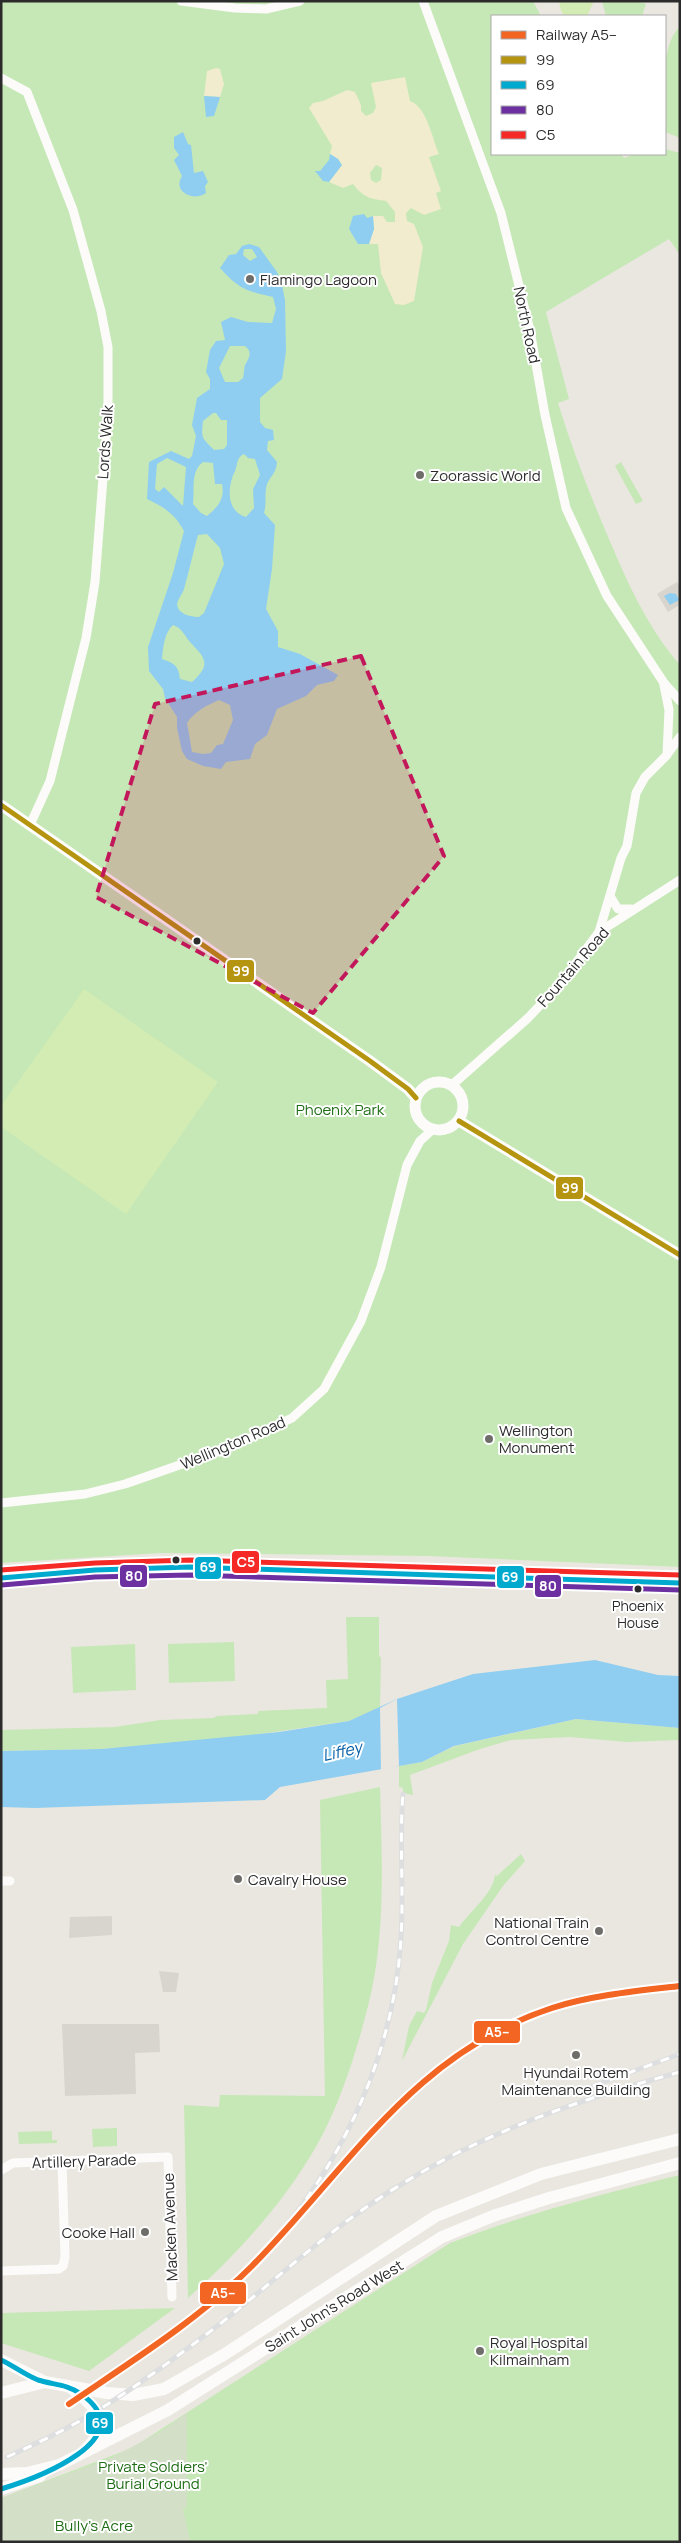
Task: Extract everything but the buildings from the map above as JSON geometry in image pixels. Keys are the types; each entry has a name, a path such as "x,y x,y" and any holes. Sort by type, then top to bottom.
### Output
{"main road":[{"path":"1,1578 95,1570 190,1567 680,1583"},
{"name":"Saint John's Road West","path":"1,2393 45,2382 107,2394 133,2395 164,2389 182,2380 436,2216 541,2174 680,2139"},
{"name":"Saint John's Road West","path":"1,2474 28,2473 59,2465 168,2410 442,2238 493,2216 539,2201 680,2163"},
{"path":"1,2360 45,2382"},
{"path":"67,2385 93,2404 98,2416 99,2430 94,2441 79,2455"},
{"path":"1,2489 34,2478 59,2465"}],"street":[{"path":"181,1 234,8 266,9 300,1"},
{"name":"North Road","path":"423,1 501,213 530,330 545,415 566,508 607,596 664,683"},
{"name":"Lords Walk","path":"1,78 27,92 73,210 101,311 108,347 108,414 95,582 86,638 50,781 30,825"},
{"path":"664,683 680,701"},
{"path":"664,683 669,710 667,755"},
{"path":"599,932 626,846 636,793 645,777 667,755 680,737"},
{"path":"1,805 370,1060 408,1089 416,1098"},
{"name":"Fountain Road","path":"452,1085 528,1018 562,983 599,932 680,880"},
{"path":"610,896 618,909 634,908"},
{"path":"438,1082 452,1085 458,1091 464,1106 459,1121 447,1130 432,1130 419,1121 414,1106 416,1098 425,1086 431,1083 438,1082"},
{"path":"459,1121 680,1256"},
{"name":"Wellington Road","path":"1,1504 85,1494 125,1484 231,1447 292,1418 324,1389 361,1321 381,1267 407,1165 420,1141 432,1130"},
{"name":"Artillery Parade","path":"1,2170 14,2163 168,2158"},
{"name":"Macken Avenue","path":"168,2158 172,2297"},
{"path":"1,2271 59,2269 63,2266 65,2257 62,2162"}],"highlighted area":[{"path":"361,656 444,856 313,1013 96,897 155,704"}],"green space":[{"name":"Phoenix Park","path":"1,1 533,1 540,15 491,15 491,155 622,155 624,158 632,155 666,155 666,149 680,153 680,255 669,239 546,312 569,399 558,403 582,472 631,589 648,621 680,665 680,1567 427,1556 161,1553 1,1563"},
{"path":"559,1 593,1 587,15 564,15 561,11"},
{"path":"602,1 637,1 646,4 642,15 606,15"},
{"path":"680,27 680,138 666,132 666,61 668,47"},
{"path":"621,462 643,501 636,504 615,466"},
{"path":"84,989 218,1082 126,1214 1,1127 1,1106"},
{"path":"346,1617 379,1617 379,1655 381,1658 380,1708 349,1721 227,1739 102,1749 1,1751 1,1730 115,1727 160,1720 258,1714 258,1711 327,1708 326,1680 348,1679"},
{"path":"234,1642 235,1681 169,1683 168,1644"},
{"path":"135,1644 136,1690 73,1693 71,1647"},
{"path":"576,1719 680,1728 680,1740 627,1742 570,1737 511,1740 480,1749 410,1775 413,1795 403,1793 403,1788 399,1787 399,1766 422,1762 455,1746"},
{"path":"380,1787 382,1898 378,1953 368,2006 341,2095 317,2145 275,2207 242,2246 188,2298 184,2105 219,2107 220,2095 325,2096 320,1800"},
{"path":"521,1854 525,1861 503,1886 463,1944 402,2061 409,2026 417,2011 424,2013 426,2010 432,1983 449,1941 451,1925 459,1927 486,1896 495,1875 497,1876"},
{"path":"117,2128 117,2146 93,2147 92,2129"},
{"path":"52,2131 52,2140 57,2140 57,2143 19,2144 18,2132"},
{"name":"Royal Hospital Kilmainham","path":"680,2175 680,2542 1,2542 1,2498 132,2448 450,2243 564,2205"},
{"path":"175,2308 89,2371 1,2343 1,2313"},
{"path":"187,2413 187,2508 183,2508 190,2542 1,2542 1,2498 111,2458 160,2432"}],"sand":[{"path":"216,68 220,69 224,84 220,97 204,96 207,71"},
{"path":"405,77 410,101 416,104 425,116 439,154 429,157 441,191 436,193 441,209 424,215 411,208 406,213 407,221 414,224 423,247 414,301 404,305 395,304 381,273 378,244 369,244 374,229 373,216 383,216 387,222 395,222 395,212 386,201 367,197 353,184 343,188 329,182 342,165 338,159 330,154 332,146 309,108 313,103 323,101 347,90 355,92 361,105 361,111 366,116 373,113 376,107 371,83","holes":["376,165 382,168 381,180 376,183 371,180 370,173"]}],"shaded area":[{"path":"677,582 680,587 680,605 668,612 657,594"},
{"path":"112,1916 112,1935 69,1938 70,1917"},
{"path":"159,1971 179,1973 176,1992 163,1992"},
{"path":"62,2024 159,2024 160,2052 135,2053 136,2094 65,2096"}],"water":[{"path":"204,96 220,97 214,116 206,117"},
{"path":"183,132 188,144 191,145 194,173 203,171 208,182 205,186 206,193 201,196 190,196 182,191 180,187 182,176 174,160 179,155 174,148 174,137"},
{"path":"330,154 338,159 342,165 329,182 323,181 315,171 320,171 329,160"},
{"path":"364,214 367,218 373,216 374,229 369,244 358,244 349,229 353,216"},
{"path":"249,244 259,247 277,272 285,300 286,351 282,379 260,398 260,422 265,428 273,430 274,440 268,441 267,450 277,462 267,484 264,513 275,525 272,569 266,609 278,631 278,647 300,654 338,675 334,681 317,685 306,696 277,709 267,735 255,744 250,759 226,762 221,769 203,766 187,759 182,751 177,728 177,717 165,698 163,689 149,671 148,647 173,573 184,531 177,520 168,512 147,499 149,462 171,451 189,459 192,456 196,436 192,425 197,398 210,389 210,379 206,372 210,350 216,341 225,340 221,322 231,317 248,322 272,323 276,309 273,297 256,293 238,285 220,268 229,255 236,254 242,246","holes":["244,249 252,249 257,257 250,261 243,255","230,346 245,346 250,355 245,365 243,378 238,382 225,382 219,368","213,413 216,413 221,420 227,420 227,445 224,449 214,450 202,435 203,421","244,454 248,458 255,459 260,475 253,489 254,508 246,517 235,510 230,498 232,477 240,457","167,458 186,467 183,506 164,487 159,492 155,489 157,464","203,462 213,463 215,484 222,484 223,489 220,502 207,516 201,513 193,504 196,471","207,534 220,548 224,564 204,613 199,617 184,614 178,608 178,601 184,589 198,535","173,625 179,628 202,657 204,666 192,682 180,679 175,666 162,659 166,636","219,700 230,705 233,720 223,744 217,745 211,753 203,754 192,752 187,723 193,715"]},
{"path":"670,593 676,594 679,600 670,605 664,596"},
{"name":"Liffey","path":"595,1660 658,1675 680,1676 680,1728 576,1719 454,1746 422,1762 280,1787 265,1800 35,1808 1,1807 1,1751 102,1749 279,1732 349,1721 397,1699 473,1674"}],"pier":[{"path":"397,1699 399,1766 381,1770 380,1708"}],"railway":[{"path":"273,2242 323,2174 344,2138 377,2062 388,2022 401,1938 403,1794"},
{"path":"593,2086 680,2054"},
{"path":"7,2457 69,2427 132,2388 220,2324 350,2218 430,2167 534,2119 643,2082 680,2072"}],"rail line":[{"name":"A5--","path":"69,2404 164,2339 231,2286 287,2229 386,2118 421,2084 460,2054 503,2028 552,2008 599,1997 680,1986"}],"transit line":[{"name":"99","path":"1,805 370,1061 408,1089 416,1098"},
{"name":"99","path":"459,1121 680,1255"},
{"name":"C5","path":"1,1570 95,1563 190,1560 680,1575"},
{"name":"69","path":"1,1578 95,1570 190,1567 680,1583"},
{"name":"80","path":"2,1585 95,1577 190,1575 680,1590"},
{"name":"69","path":"1,2360 38,2380 65,2386 81,2394 97,2411 100,2426 93,2441 77,2455 36,2476 1,2489"}],"place":[{"name":"Flamingo Lagoon","path":"250,279"},
{"name":"Zoorassic World","path":"420,475"},
{"name":"Wellington Monument","path":"489,1439"},
{"name":"Phoenix House","path":"638,1589"},
{"name":"Cavalry House","path":"238,1879"},
{"name":"National Train Control Centre","path":"599,1931"},
{"name":"Hyundai Rotem Maintenance Building","path":"576,2055"},
{"name":"Cooke Hall","path":"145,2232"},
{"name":"Royal Hospital Kilmainham","path":"480,2351"}],"park label":[{"name":"Private Soldiers' Burial Ground","path":"153,2474"},
{"name":"Bully's Acre","path":"94,2525"}]}
